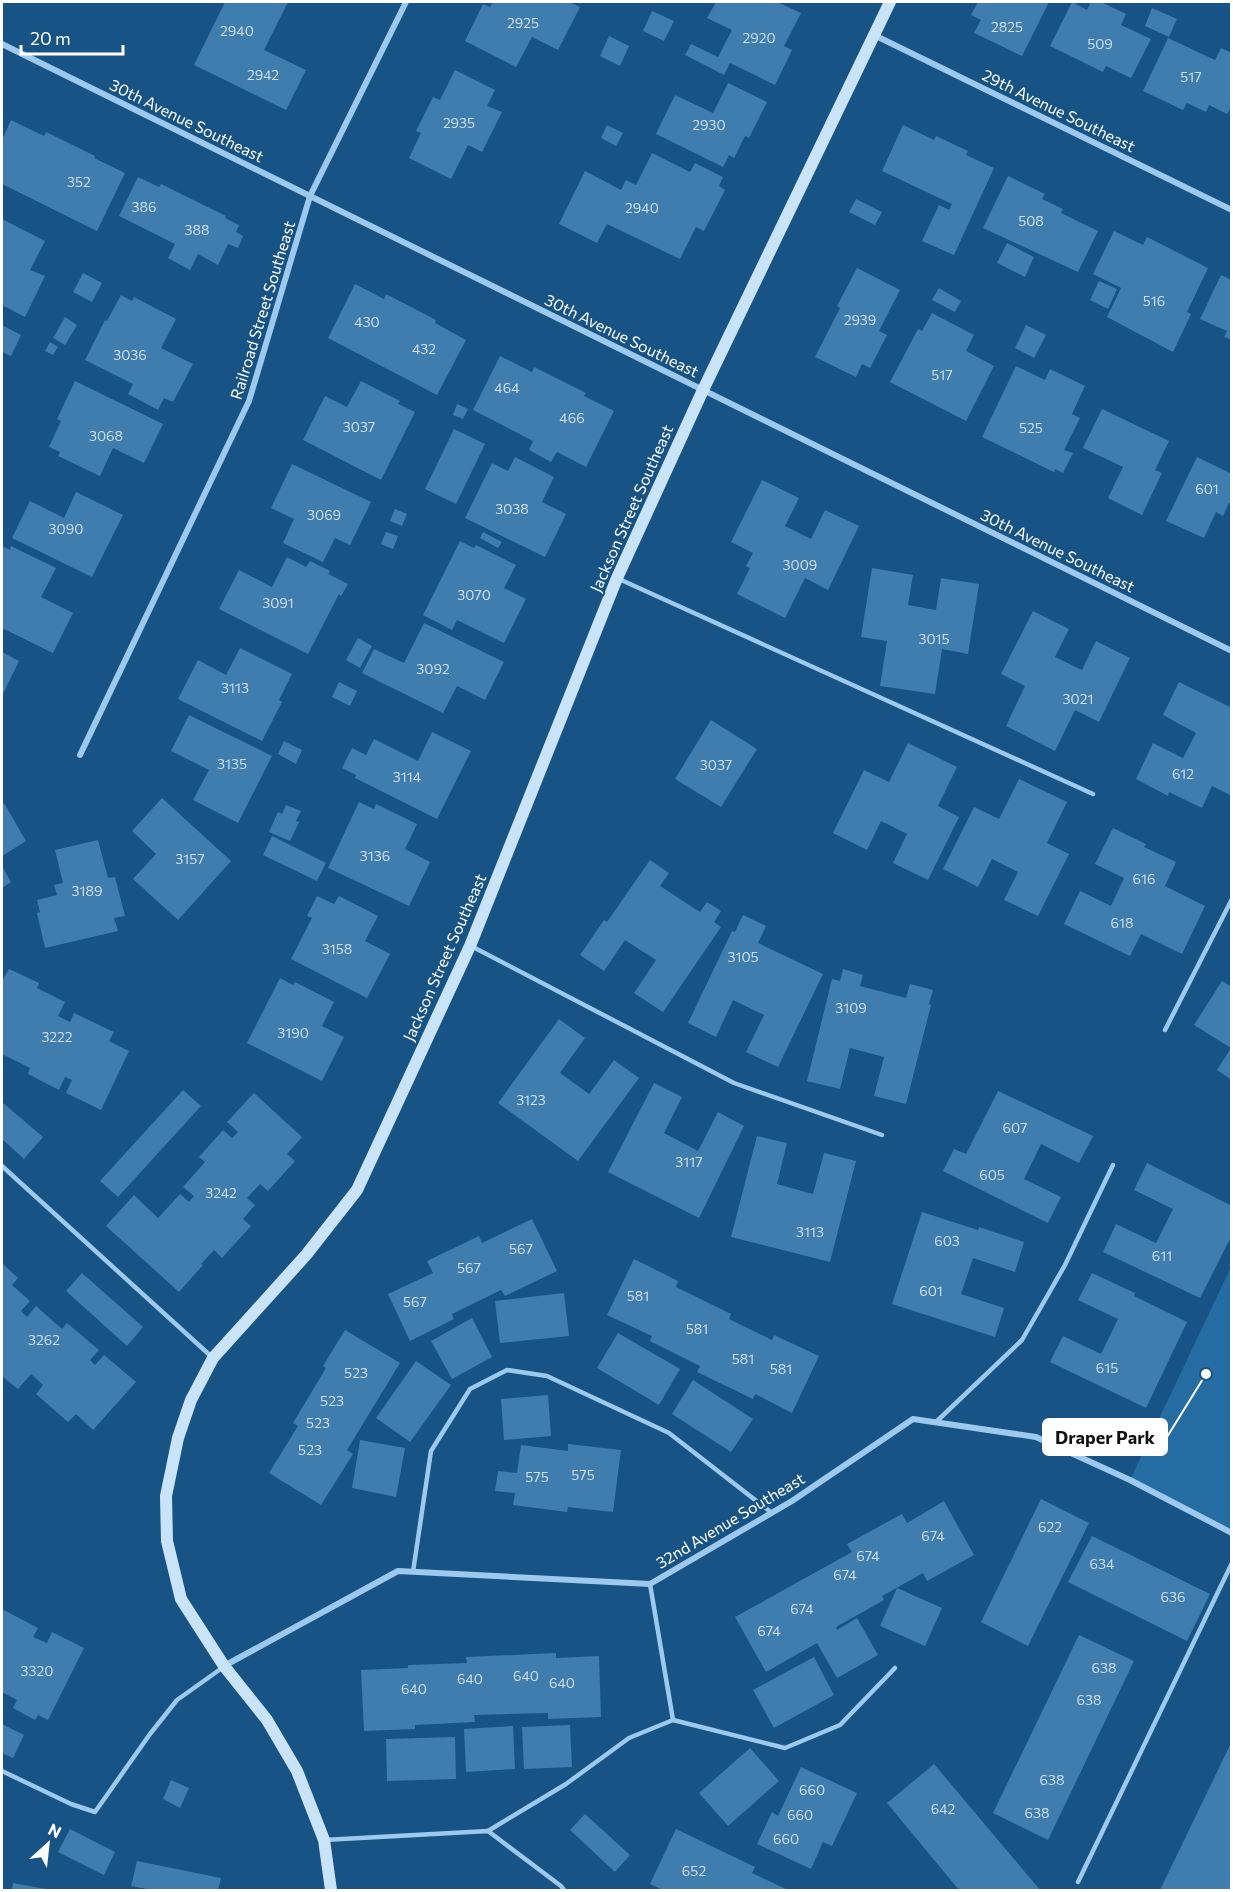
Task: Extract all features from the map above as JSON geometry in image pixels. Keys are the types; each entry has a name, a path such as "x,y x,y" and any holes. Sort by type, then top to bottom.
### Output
{"street":[{"name":"Railroad Street Southeast","path":"80,755 249,401 310,196 406,2"},
{"name":"Jackson Street Southeast","path":"331,1890 324,1840 297,1771 267,1720 225,1666 181,1599 167,1541 166,1496 178,1438 191,1400 213,1358 306,1254 357,1190 470,946 616,578 703,390 890,2"},
{"name":"29th Avenue Southeast","path":"874,35 1232,210"},
{"name":"30th Avenue Southeast","path":"2,44 1232,651"},
{"name":"32nd Avenue Southeast","path":"225,1666 398,1571 650,1584 772,1513 913,1419 1036,1437 1130,1480 1232,1533"}],"lane":[{"path":"616,578 1093,794"},
{"path":"1165,1030 1232,899"},
{"path":"470,946 734,1083 882,1135"},
{"path":"936,1422 1022,1340 1065,1265 1113,1164"},
{"path":"2,1166 213,1358"},
{"path":"413,1572 431,1451 470,1389 507,1370 547,1376 669,1433 772,1513"},
{"path":"1078,1882 1232,1563"},
{"path":"650,1584 674,1720"},
{"path":"2,1771 71,1804 95,1812 177,1700 225,1666"},
{"path":"324,1840 488,1831 566,1784 628,1738 674,1720 785,1748 840,1725 895,1668"},
{"path":"488,1831 564,1890"}],"shaded area":[{"path":"1231,1267 1231,1533 1130,1480"}],"building":[{"path":"225,2 288,2 264,50 306,70 286,110 194,65"},
{"path":"493,2 569,2 580,7 558,50 532,37 516,67 465,41 483,4 490,7"},
{"path":"716,2 777,2 801,13 784,46 792,50 775,85 730,63 724,75 685,55 691,44 718,57 732,30 707,18"},
{"path":"978,2 1049,2 1022,56 974,33 981,20 971,15"},
{"path":"1072,2 1087,10 1091,2 1101,2 1126,14 1121,25 1151,39 1131,78 1106,66 1103,72 1050,46"},
{"path":"1152,8 1177,19 1169,37 1145,26"},
{"path":"652,11 674,21 664,41 643,31"},
{"path":"609,36 629,46 620,66 600,56"},
{"path":"1168,38 1215,60 1221,48 1232,53 1232,105 1227,114 1209,105 1206,112 1187,103 1183,110 1143,91"},
{"path":"455,70 495,90 487,106 502,112 482,152 468,145 451,179 409,158 421,133 416,131 433,97 440,100"},
{"path":"728,83 767,102 749,138 745,136 734,158 729,155 723,167 656,134 675,95 713,113"},
{"path":"11,120 44,136 46,132 125,173 97,231 2,184 2,140"},
{"path":"607,125 623,133 616,146 601,138"},
{"path":"903,125 934,140 936,136 968,151 966,155 994,168 954,255 922,241 939,205 949,210 952,204 882,171"},
{"path":"652,153 690,172 695,163 723,177 719,186 725,190 704,231 696,227 680,259 607,224 597,243 559,224 585,171 621,190 626,180 636,185"},
{"path":"1008,176 1045,194 1042,199 1063,209 1061,213 1098,231 1078,272 983,228"},
{"path":"138,177 159,187 161,184 226,216 225,218 239,225 236,232 243,236 238,248 228,244 218,265 198,254 190,270 168,258 175,244 119,216"},
{"path":"856,199 882,212 875,225 849,212"},
{"path":"2,219 45,241 30,270 45,276 25,317 2,305"},
{"path":"1114,231 1143,245 1147,237 1208,268 1187,312 1191,314 1173,352 1107,317 1121,288 1093,274"},
{"path":"1007,243 1034,257 1025,277 997,263"},
{"path":"857,268 900,290 879,331 887,335 870,368 862,364 856,377 815,357 840,308 837,306"},
{"path":"83,273 102,283 92,302 73,292"},
{"path":"1221,275 1232,280 1232,340 1224,337 1227,331 1200,319"},
{"path":"1099,281 1117,289 1108,309 1090,300"},
{"path":"355,284 384,299 386,294 436,320 435,323 466,340 437,395 328,338"},
{"path":"939,288 961,301 955,312 932,300"},
{"path":"121,295 132,301 134,297 176,319 161,348 193,364 173,402 164,398 158,410 128,394 133,384 85,360 105,320 107,321"},
{"path":"932,313 974,335 966,351 994,366 966,421 890,382 918,329 922,331"},
{"path":"65,317 77,325 65,345 53,338"},
{"path":"2,325 21,335 11,356 2,352"},
{"path":"1026,325 1046,335 1034,358 1015,348"},
{"path":"50,342 58,347 53,355 45,351"},
{"path":"500,356 532,372 534,367 586,393 584,396 614,411 586,467 557,452 551,462 529,450 533,441 473,410"},
{"path":"1016,366 1045,380 1050,369 1085,386 1072,414 1080,418 1064,450 1073,453 1063,473 1055,469 1054,472 982,437"},
{"path":"75,381 163,424 144,463 113,448 100,476 58,456 60,452 49,447 61,421 57,419"},
{"path":"361,381 400,401 398,404 415,412 381,480 303,440 325,396 347,407"},
{"path":"457,404 468,409 463,419 453,415"},
{"path":"1102,409 1169,441 1155,470 1162,473 1142,515 1108,498 1123,467 1083,448"},
{"path":"454,429 485,444 456,504 425,489"},
{"path":"515,457 554,477 542,502 566,514 545,557 465,518 492,463 508,471"},
{"path":"1197,457 1230,473 1232,469 1232,504 1229,503 1223,516 1216,512 1204,538 1166,521"},
{"path":"292,464 371,502 350,545 335,538 323,562 283,543 294,519 271,508"},
{"path":"762,480 799,498 785,526 811,539 825,510 859,526 828,590 805,578 785,618 737,594 750,568 746,566 753,553 731,542"},
{"path":"76,492 123,515 92,577 12,538 30,501 64,518"},
{"path":"395,509 407,514 402,526 390,521"},
{"path":"386,532 398,536 393,549 381,544"},
{"path":"483,532 502,542 498,548 480,538"},
{"path":"460,541 474,548 476,545 516,565 504,588 526,599 504,643 457,620 452,630 423,615"},
{"path":"2,546 10,550 11,546 56,568 41,597 73,613 53,653 2,628"},
{"path":"287,557 306,567 310,561 330,571 328,574 348,584 341,596 339,594 308,654 219,609 239,570 272,587"},
{"path":"872,568 913,575 908,605 936,610 941,578 979,584 968,654 942,649 935,694 880,686 887,641 861,637"},
{"path":"1033,611 1069,629 1055,657 1082,670 1096,641 1130,658 1099,722 1075,710 1055,751 1006,726 1025,686 1001,674"},
{"path":"424,623 504,662 485,700 457,686 443,713 362,673 374,649 404,663"},
{"path":"358,638 372,646 360,668 346,660"},
{"path":"240,648 292,674 279,700 282,702 262,741 178,699 198,660 226,675"},
{"path":"2,652 19,661 2,696"},
{"path":"339,682 357,691 350,706 332,697"},
{"path":"1179,682 1232,708 1232,796 1212,786 1202,808 1169,792 1168,796 1136,779 1153,743 1183,758 1196,733 1163,715"},
{"path":"189,715 272,756 238,823 193,800 209,770 171,751"},
{"path":"711,720 757,749 721,807 675,779"},
{"path":"432,732 471,751 437,819 355,778 356,775 342,768 352,748 366,755 374,739 418,761"},
{"path":"284,741 302,750 296,764 278,754"},
{"path":"908,743 957,767 938,806 959,817 928,880 893,863 907,834 881,821 867,850 833,833 864,770 889,782"},
{"path":"1019,779 1067,802 1047,843 1069,854 1038,916 1004,900 1018,872 992,859 978,887 943,869 974,807 999,819"},
{"path":"162,798 231,861 178,920 133,879 156,854 132,831"},
{"path":"359,802 374,809 376,804 417,824 405,849 430,862 409,906 328,868"},
{"path":"4,803 26,841 2,856 2,805"},
{"path":"286,805 301,811 296,821 299,822 290,841 269,832 278,812 282,814"},
{"path":"1113,828 1146,844 1144,847 1176,862 1165,886 1205,906 1182,954 1141,934 1130,956 1064,924 1080,891 1111,906 1124,878 1095,864"},
{"path":"272,836 326,863 317,881 263,855"},
{"path":"98,840 108,878 115,877 125,916 114,918 118,931 45,948 37,913 40,912 37,900 57,895 54,885 63,883 55,850"},
{"path":"650,860 669,873 660,886 700,912 707,902 721,911 714,922 721,927 663,1012 634,993 656,960 625,940 604,971 580,955 604,920 607,922"},
{"path":"2,866 11,882 2,888"},
{"path":"317,896 334,904 339,896 378,916 365,941 390,954 367,998 291,959 312,918 307,916"},
{"path":"743,915 766,926 758,943 823,974 778,1067 746,1052 764,1015 733,1000 716,1037 688,1023 732,931 735,932"},
{"path":"9,969 39,983 37,988 65,1002 58,1016 70,1022 74,1013 114,1032 109,1041 129,1051 101,1110 66,1093 72,1080 65,1077 59,1090 28,1074 30,1068 2,1054 2,981"},
{"path":"843,969 863,975 860,986 906,998 910,984 933,990 906,1104 874,1096 884,1057 850,1048 840,1089 807,1081 832,979 840,981"},
{"path":"280,978 293,985 295,982 334,1002 322,1026 344,1037 322,1081 247,1043"},
{"path":"1222,981 1232,987 1232,1080 1217,1070 1231,1048 1194,1025"},
{"path":"559,1019 585,1038 560,1073 589,1094 614,1060 639,1078 578,1161 498,1103"},
{"path":"654,1083 682,1097 664,1133 698,1151 718,1112 744,1126 699,1218 608,1172"},
{"path":"183,1090 201,1106 118,1197 100,1181"},
{"path":"998,1091 1093,1136 1079,1163 1041,1144 1024,1179 1061,1197 1048,1223 943,1171 954,1149 966,1154"},
{"path":"254,1093 302,1137 287,1154 295,1161 268,1191 260,1184 247,1198 255,1205 243,1219 251,1226 222,1258 214,1250 179,1292 106,1226 134,1195 158,1218 180,1194 189,1202 194,1196 183,1187 205,1162 199,1157 223,1130 232,1138 238,1132 227,1122"},
{"path":"2,1102 43,1137 24,1159 2,1139"},
{"path":"757,1136 787,1143 777,1184 813,1194 824,1153 856,1161 830,1262 731,1237"},
{"path":"1147,1163 1232,1206 1232,1235 1200,1298 1103,1252 1116,1224 1156,1243 1173,1209 1134,1190"},
{"path":"922,1212 1024,1242 1015,1272 973,1258 961,1294 1004,1308 995,1337 892,1304"},
{"path":"532,1219 557,1271 505,1296 501,1290 452,1314 454,1319 410,1341 388,1294 433,1273 427,1261 479,1236 482,1243"},
{"path":"634,1259 678,1281 676,1287 731,1314 729,1319 772,1340 774,1335 819,1356 792,1413 755,1394 753,1399 697,1372 700,1366 650,1341 652,1336 607,1315"},
{"path":"2,1263 18,1278 12,1285 30,1301 21,1311 27,1317 36,1306 62,1329 67,1323 99,1350 90,1360 95,1365 104,1355 136,1382 93,1430 76,1414 68,1422 36,1394 43,1385 31,1374 18,1389 3,1377 2,1379"},
{"path":"82,1273 143,1327 127,1346 66,1291"},
{"path":"1092,1273 1135,1293 1134,1296 1187,1322 1146,1408 1050,1362 1063,1336 1101,1354 1118,1319 1078,1300"},
{"path":"564,1293 569,1336 500,1343 495,1301"},
{"path":"472,1318 492,1357 452,1379 431,1341"},
{"path":"345,1330 400,1363 347,1450 353,1454 321,1505 269,1473 298,1426 293,1423 326,1368 323,1366"},
{"path":"618,1333 680,1369 659,1405 597,1368"},
{"path":"416,1361 451,1385 410,1442 376,1418"},
{"path":"693,1380 753,1419 731,1452 672,1414"},
{"path":"548,1395 551,1436 504,1440 501,1399"},
{"path":"360,1440 405,1448 396,1497 352,1488"},
{"path":"568,1444 621,1450 613,1512 568,1507 567,1512 513,1505 515,1493 495,1491 498,1471 517,1473 521,1445 568,1451"},
{"path":"1041,1499 1089,1523 1028,1646 981,1622"},
{"path":"944,1501 974,1555 927,1581 923,1573 882,1596 884,1600 836,1627 837,1630 857,1618 878,1655 837,1678 817,1643 766,1672 735,1617 852,1552 847,1544 902,1514 907,1523"},
{"path":"1092,1536 1210,1594 1187,1641 1068,1582"},
{"path":"897,1588 942,1608 925,1646 880,1626"},
{"path":"2,1609 38,1628 33,1637 47,1643 52,1632 84,1648 48,1720 38,1715 35,1720 13,1708 17,1700 2,1692"},
{"path":"1079,1635 1134,1661 1048,1840 993,1813"},
{"path":"556,1653 556,1658 599,1656 601,1717 548,1719 548,1713 474,1715 475,1722 415,1725 415,1729 364,1731 361,1670 408,1668 408,1665 467,1663 466,1657"},
{"path":"814,1657 834,1695 774,1728 753,1690"},
{"path":"2,1724 24,1735 13,1758 2,1753"},
{"path":"570,1725 572,1767 524,1769 522,1727"},
{"path":"513,1726 515,1769 466,1772 464,1729"},
{"path":"455,1737 456,1779 387,1781 386,1739"},
{"path":"1232,1741 1232,1886 1229,1890 1160,1890"},
{"path":"750,1748 779,1781 728,1826 699,1793"},
{"path":"934,1764 1040,1890 959,1890 887,1803"},
{"path":"801,1767 857,1793 832,1846 823,1842 811,1869 757,1844 772,1812 778,1816"},
{"path":"171,1780 189,1788 180,1808 163,1799"},
{"path":"585,1814 630,1855 615,1872 570,1830"},
{"path":"70,1829 115,1852 104,1875 58,1852"},
{"path":"676,1829 755,1867 752,1873 788,1890 663,1890 650,1884"},
{"path":"137,1861 221,1878 218,1890 152,1890 131,1886"},
{"path":"13,1883 46,1889 46,1890 12,1890"}],"place":[{"name":"Draper Park","path":"1206,1374"}]}
